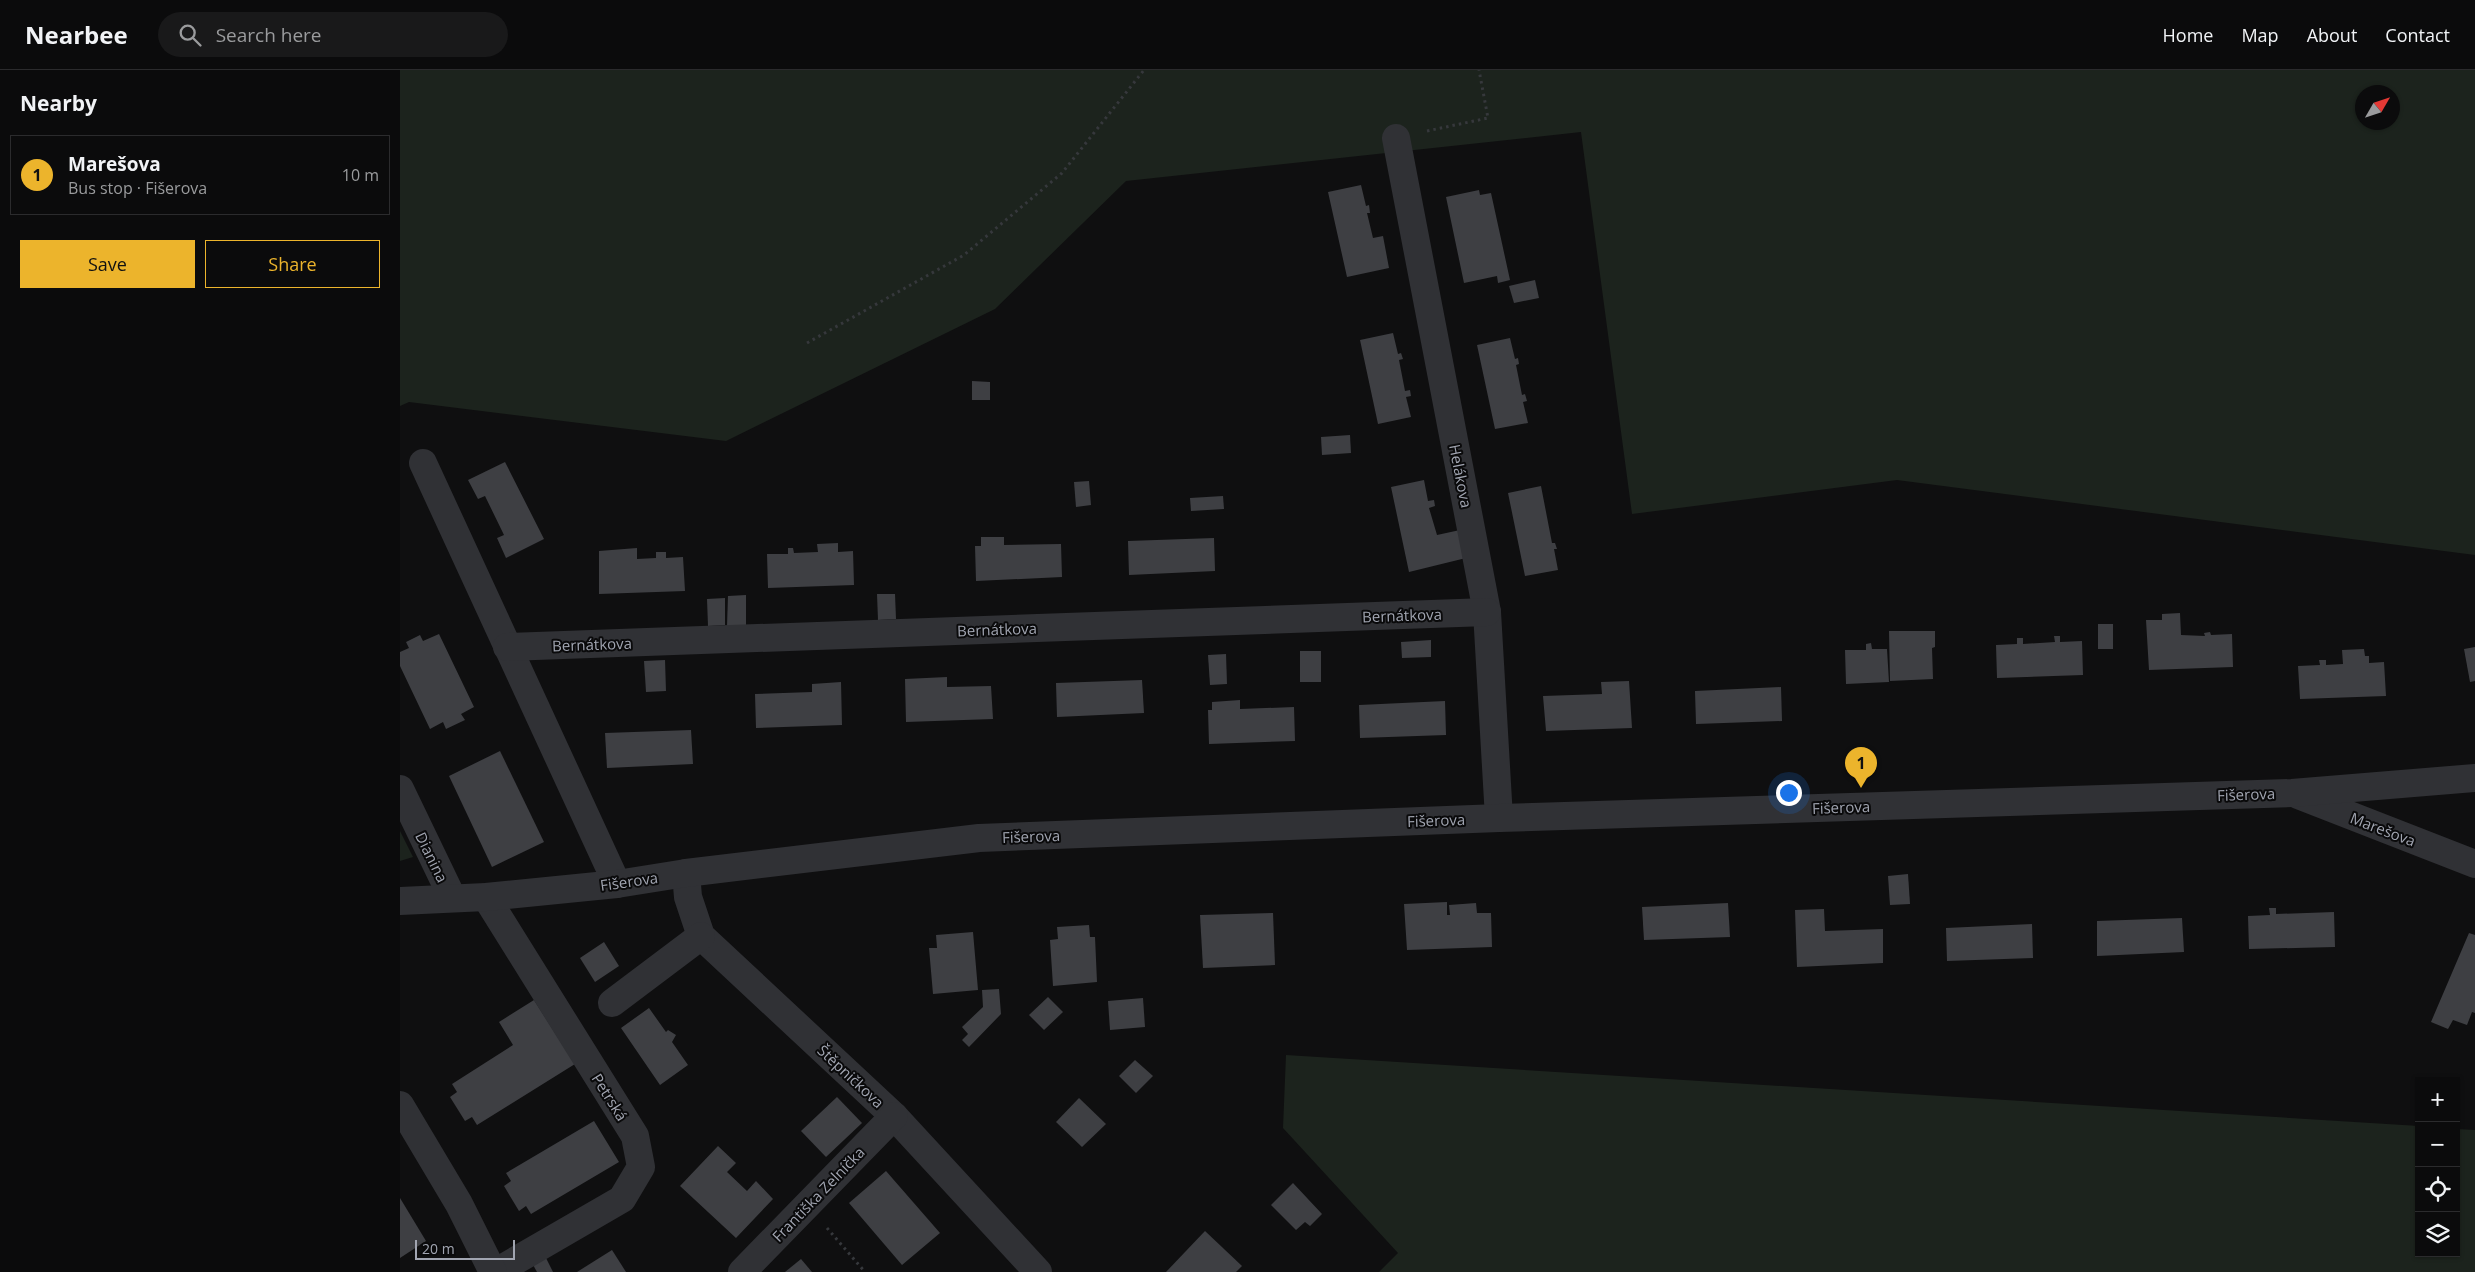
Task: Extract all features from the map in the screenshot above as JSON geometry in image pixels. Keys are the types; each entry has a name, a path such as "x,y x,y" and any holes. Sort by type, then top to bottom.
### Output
{"street":[{"name":"Helákova","path":"1396,138 1487,612 1499,818"},
{"path":"424,463 506,647 617,884"},
{"name":"Bernátkova","path":"506,647 1487,612"},
{"name":"Fišerova","path":"400,901 452,897 486,897 617,884 686,873 979,838 1499,818 2292,793 2475,778"},
{"name":"Dianina","path":"400,790 452,897"},
{"name":"Marešova","path":"2292,793 2475,864"},
{"name":"Štěpničkova","path":"686,873 688,897 701,936 894,1116 1038,1272"},
{"name":"Petrská","path":"486,897 635,1136 641,1167 622,1198 502,1268"},
{"path":"612,1003 701,936"},
{"path":"400,1105 459,1204 502,1268"},
{"name":"Františka Zelníčka","path":"742,1272 894,1116"}],"path":[{"path":"807,343 964,255 1062,173 1144,70"},
{"path":"1396,138 1488,118 1478,70"},
{"path":"807,1205 865,1272"}],"shaded area":[{"path":"400,70 2475,70 2475,555 1897,480 1632,514 1581,132 1126,181 995,309 726,441 409,402 400,406"},
{"path":"400,831 413,857 400,861"},
{"path":"1286,1055 2415,1126 2415,1257 2460,1257 2460,1129 2475,1130 2475,1272 1379,1272 1398,1253 1283,1128"}],"building":[{"path":"1361,185 1366,206 1369,205 1370,213 1367,213 1373,238 1383,236 1389,268 1347,277 1328,192"},
{"path":"1479,190 1480,195 1491,193 1510,280 1498,283 1497,276 1464,283 1446,197"},
{"path":"1535,280 1539,298 1514,303 1509,286"},
{"path":"1393,333 1398,354 1401,353 1403,359 1399,360 1405,391 1410,390 1411,396 1406,397 1411,417 1378,424 1360,340"},
{"path":"1510,338 1515,359 1518,358 1519,364 1516,365 1522,395 1525,394 1527,401 1523,402 1528,423 1495,429 1477,345"},
{"path":"972,381 990,382 990,400 972,400"},
{"path":"1350,435 1351,453 1322,455 1321,437"},
{"path":"505,462 544,539 506,558 497,538 504,535 485,496 478,499 468,480"},
{"path":"1424,480 1428,501 1434,500 1435,506 1429,508 1437,535 1460,530 1466,558 1409,572 1391,487"},
{"path":"1089,481 1091,505 1076,507 1074,482"},
{"path":"1541,486 1552,543 1555,543 1557,549 1554,549 1558,570 1525,576 1508,493"},
{"path":"1223,496 1224,509 1191,511 1190,498"},
{"path":"981,537 1004,537 1004,545 1061,544 1062,577 976,581 975,546 981,546"},
{"path":"1214,538 1215,571 1129,575 1128,541"},
{"path":"838,543 838,552 853,551 854,585 768,588 767,554 788,554 788,548 793,548 794,553 818,552 817,544"},
{"path":"637,548 637,559 656,558 656,552 666,552 666,558 683,557 685,591 599,594 599,551"},
{"path":"877,594 895,594 896,619 878,620"},
{"path":"746,595 746,626 727,626 728,596"},
{"path":"725,598 725,625 708,626 707,599"},
{"path":"2180,613 2181,635 2205,636 2204,633 2210,632 2211,635 2232,634 2233,667 2149,670 2146,620 2162,620 2162,614"},
{"path":"2098,624 2113,624 2113,649 2098,649"},
{"path":"1889,631 1935,631 1935,647 1932,648 1933,679 1890,681"},
{"path":"439,634 474,707 461,714 465,720 446,729 443,722 430,729 400,666 400,652 409,648 406,642 420,635 423,641"},
{"path":"2054,636 2060,636 2060,642 2082,641 2083,675 1997,678 1996,645 2017,644 2017,638 2023,638 2023,644 2055,642"},
{"path":"1431,640 1431,657 1402,658 1401,642"},
{"path":"1871,643 1872,649 1887,649 1889,682 1846,684 1845,650 1866,650 1866,644"},
{"path":"2475,647 2475,681 2470,682 2464,649"},
{"path":"2364,649 2365,656 2369,656 2369,663 2384,662 2386,696 2300,699 2298,666 2320,665 2319,660 2326,660 2326,665 2343,664 2342,650"},
{"path":"1300,651 1321,651 1321,682 1300,682"},
{"path":"1226,654 1227,684 1210,685 1208,655"},
{"path":"665,660 666,691 646,692 644,661"},
{"path":"947,677 947,687 991,686 993,719 906,722 905,679"},
{"path":"1142,680 1144,713 1057,717 1056,683"},
{"path":"1629,681 1632,728 1546,731 1543,696 1602,694 1601,682"},
{"path":"841,682 842,725 756,728 755,694 812,692 812,684"},
{"path":"1781,687 1782,721 1696,724 1695,691"},
{"path":"1240,700 1240,709 1294,707 1295,741 1209,744 1208,710 1212,710 1212,702"},
{"path":"1445,701 1446,735 1360,738 1359,705"},
{"path":"691,730 693,764 607,768 605,733"},
{"path":"500,751 544,842 492,867 449,776"},
{"path":"1908,874 1910,904 1890,905 1888,876"},
{"path":"1447,902 1447,915 1450,915 1449,905 1476,903 1477,913 1491,913 1492,947 1407,950 1404,904"},
{"path":"1728,903 1730,937 1644,940 1642,907"},
{"path":"2269,908 2276,908 2276,914 2334,912 2335,947 2249,949 2248,916 2270,915"},
{"path":"1824,909 1825,931 1883,929 1883,963 1797,967 1795,910"},
{"path":"1273,913 1275,965 1203,968 1200,915"},
{"path":"2182,918 2184,952 2097,956 2097,921"},
{"path":"2032,924 2033,958 1947,961 1946,928"},
{"path":"1089,925 1090,937 1095,937 1097,982 1053,986 1050,940 1058,939 1057,927"},
{"path":"973,932 978,990 933,994 929,948 937,948 936,935"},
{"path":"2469,933 2475,935 2475,1013 2472,1012 2467,1025 2453,1020 2448,1029 2431,1022"},
{"path":"604,942 619,966 595,982 580,958"},
{"path":"999,989 1001,1014 969,1047 962,1040 968,1034 962,1027 983,1007 982,990"},
{"path":"1048,997 1063,1012 1044,1030 1029,1015"},
{"path":"1143,998 1145,1027 1110,1030 1108,1001"},
{"path":"534,1000 575,1064 477,1125 472,1117 465,1121 450,1097 457,1092 452,1084 513,1045 499,1022"},
{"path":"649,1008 666,1032 668,1030 676,1035 672,1042 688,1065 660,1085 621,1028"},
{"path":"1135,1060 1153,1076 1136,1093 1119,1076"},
{"path":"837,1097 862,1123 826,1157 801,1131"},
{"path":"1079,1098 1106,1124 1082,1147 1056,1122"},
{"path":"594,1121 619,1162 531,1214 526,1206 519,1211 504,1186 511,1181 506,1173"},
{"path":"718,1146 736,1163 727,1172 747,1191 756,1181 773,1199 736,1238 680,1186"},
{"path":"886,1171 940,1233 902,1265 849,1203"},
{"path":"1293,1183 1322,1214 1310,1226 1305,1222 1296,1230 1271,1205"},
{"path":"400,1198 426,1241 400,1258"},
{"path":"1205,1231 1242,1266 1236,1272 1166,1272"},
{"path":"612,1250 626,1272 577,1272"},
{"path":"545,1256 553,1272 537,1272 532,1263"},
{"path":"801,1259 812,1272 785,1272"}],"place":[{"name":"Marešova","path":"1861,788"}]}
